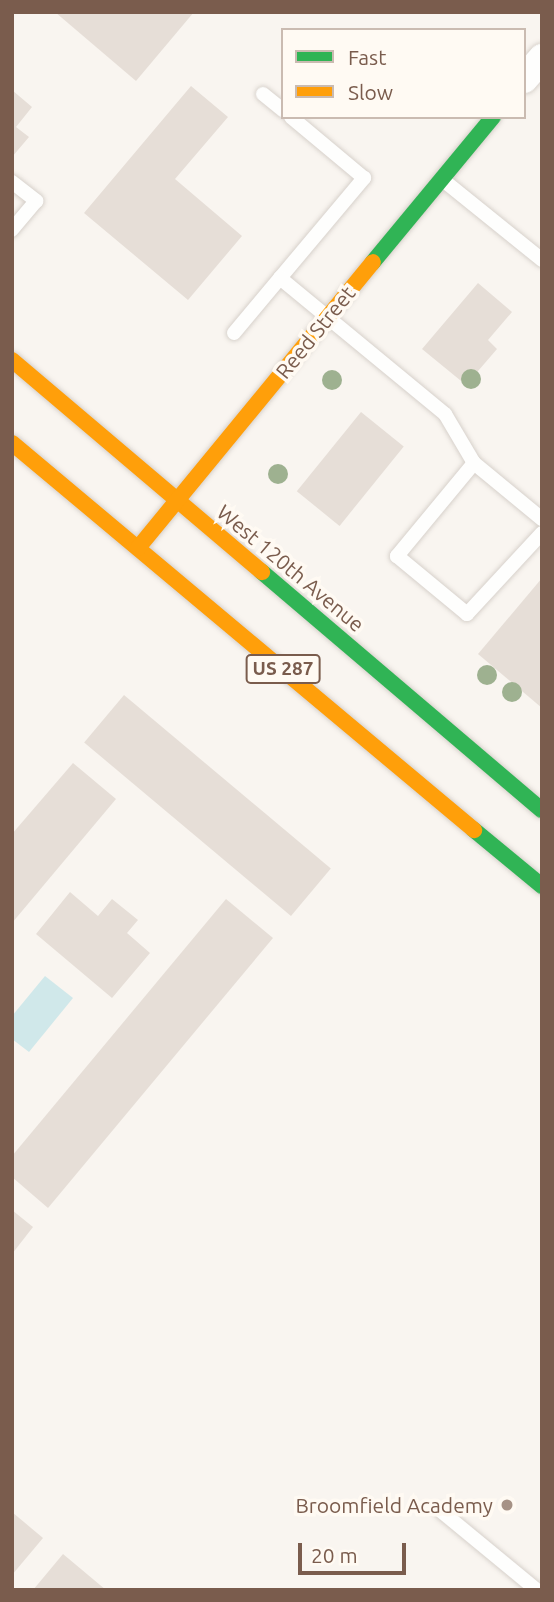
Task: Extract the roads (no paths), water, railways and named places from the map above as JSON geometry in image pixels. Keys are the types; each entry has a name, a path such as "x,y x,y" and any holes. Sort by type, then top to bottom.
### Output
{"main road":[{"name":"Reed Street","path":"138,548 491,119"},
{"name":"West 120th Avenue","path":"12,360 542,810"},
{"name":"US 287","path":"12,443 542,886"}],"lane":[{"path":"263,94 281,108"},
{"path":"234,333 364,178 293,119"},
{"path":"442,179 542,260"},
{"path":"12,182 36,201 12,230"},
{"path":"280,278 444,414 474,463 542,519"},
{"path":"474,463 397,556 467,614 542,533"},
{"path":"441,1511 537,1590"}],"water":[{"path":"45,976 73,998 29,1052 12,1039 12,1016"}],"place":[{"name":"Broomfield Academy","path":"507,1505"}]}
